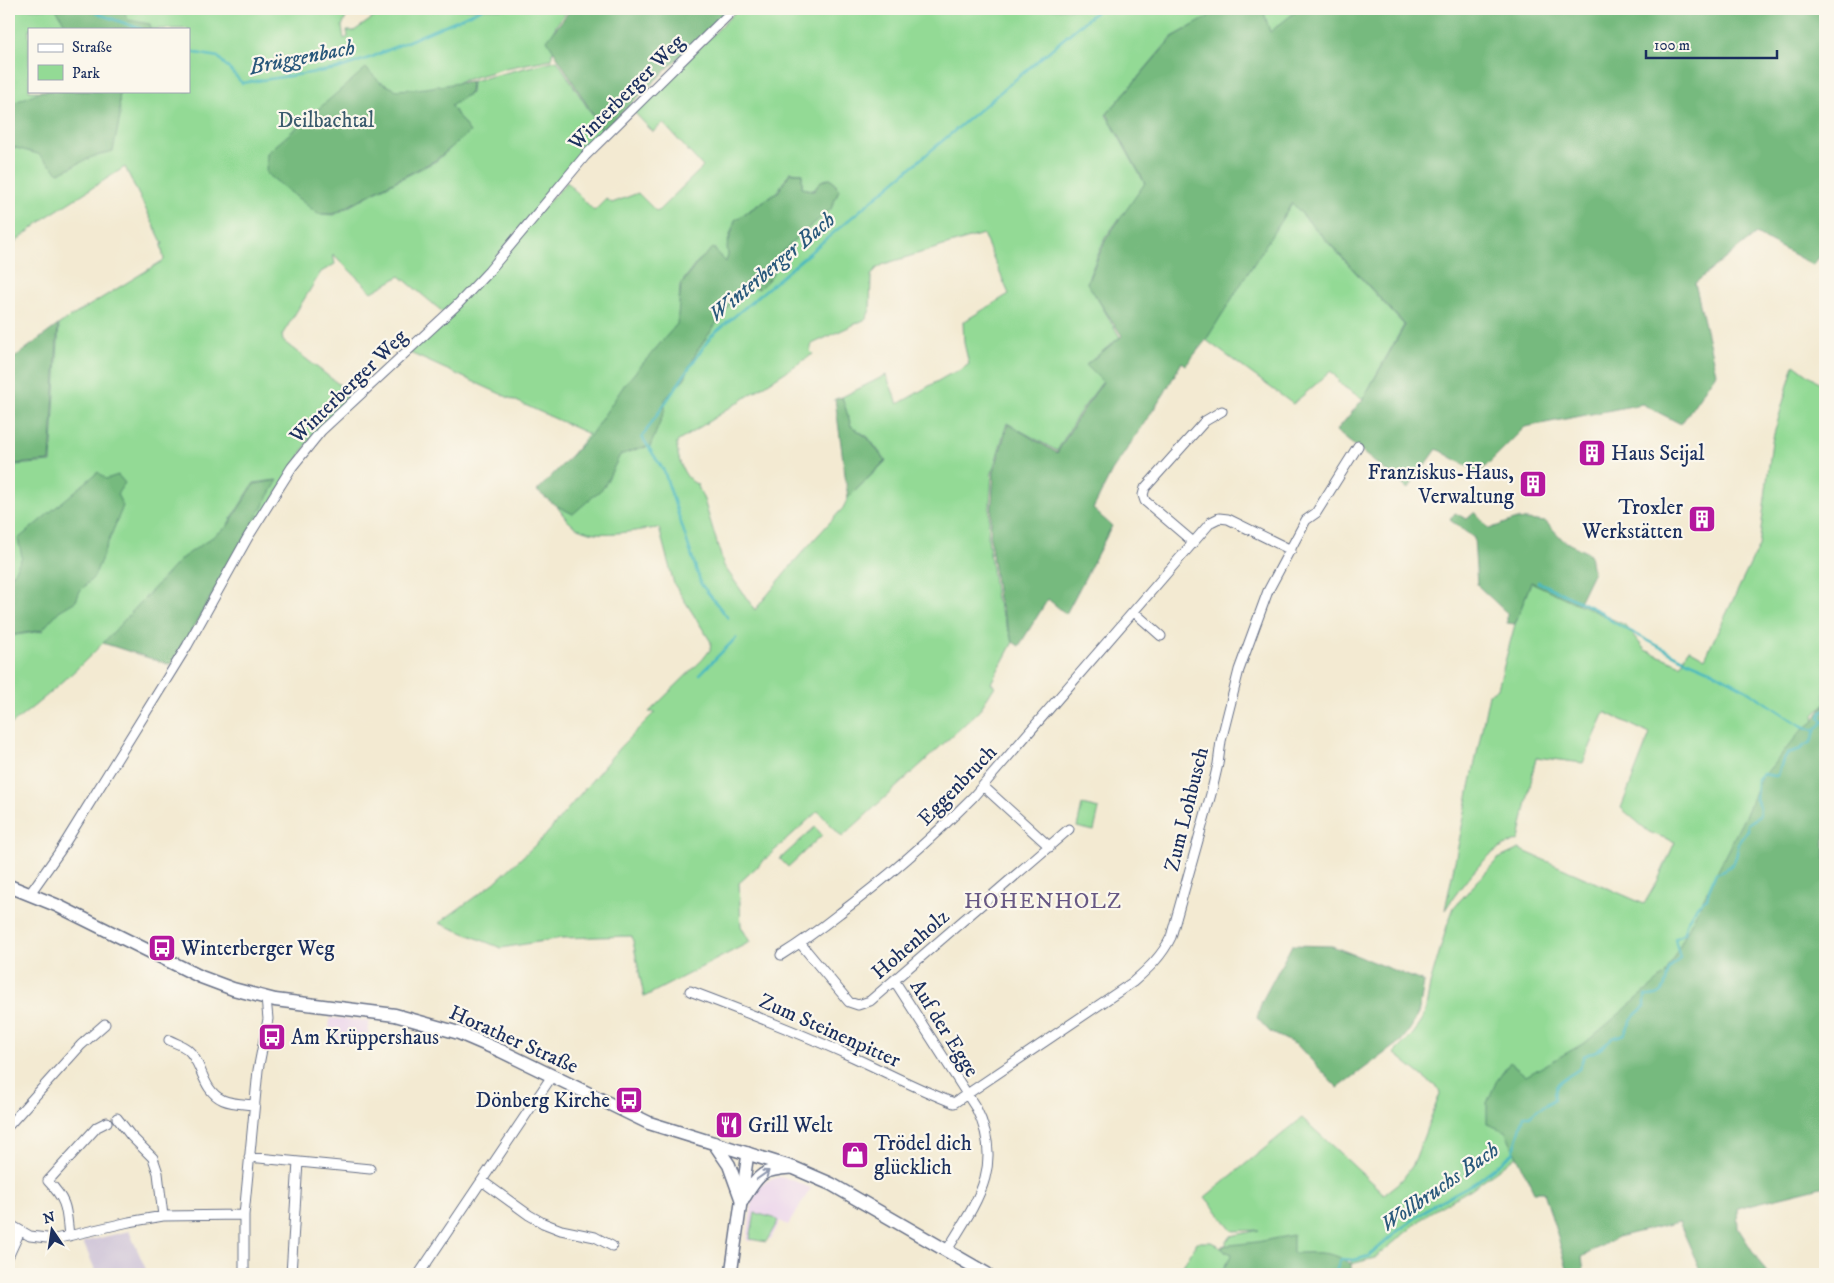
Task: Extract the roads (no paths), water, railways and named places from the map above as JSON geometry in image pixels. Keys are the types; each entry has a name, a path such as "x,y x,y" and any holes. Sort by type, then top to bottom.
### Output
{"main road":[{"name":"Horather Straße","path":"9,886 56,906 200,977 233,989 266,998 395,1015 440,1026 493,1047 649,1123 794,1168 842,1190 987,1274"},
{"path":"714,1143 730,1165 742,1201"}],"street":[{"name":"Winterberger Weg","path":"28,895 60,851 187,646 248,536 292,467 322,431 458,304 489,272 585,156 734,9"},
{"path":"1193,542 1145,501 1143,495 1145,488 1205,421 1222,411"},
{"name":"Zum Lohbusch","path":"954,1103 1133,982 1150,968 1165,951 1172,937 1211,794 1221,741 1239,670 1268,591 1306,520 1316,514 1358,446"},
{"name":"Eggenbruch","path":"781,955 800,943 899,866 938,832 983,786 1211,522 1219,518 1228,519 1291,550"},
{"path":"1134,612 1162,636"},
{"path":"983,786 1050,847"},
{"name":"Hohenholz","path":"800,943 849,1002 858,1005 870,1001 1069,829"},
{"name":"Auf der Egge","path":"894,980 983,1122 987,1137 988,1160 983,1189 947,1250"},
{"name":"Zum Steinenpitter","path":"690,991 752,1014 837,1050 954,1103"},
{"path":"244,1274 244,1216 258,1070 268,1020 266,998"},
{"path":"9,1125 81,1045 105,1024"},
{"path":"169,1040 192,1054 214,1095 225,1101 254,1105"},
{"path":"419,1274 552,1076"},
{"path":"117,1118 131,1136 153,1158 158,1173 163,1216"},
{"path":"69,1236 67,1210 64,1201 48,1181 97,1127 107,1122"},
{"path":"731,1274 748,1153"},
{"path":"249,1156 370,1169"},
{"path":"291,1274 298,1162"},
{"path":"742,1201 756,1180 769,1170 794,1168"},
{"path":"482,1181 543,1223 561,1230 595,1237 612,1246"},
{"path":"9,1224 20,1231 41,1239 55,1239 163,1216 244,1216"},
{"path":"9,1255 20,1231"}],"waterway":[{"name":"Brüggenbach","path":"95,9 96,13 138,28"},
{"name":"Brüggenbach","path":"190,50 218,57 242,83 337,69 372,57 482,9"},
{"name":"Winterberger Bach","path":"728,618 701,584 664,471 642,437 711,336 1099,9"},
{"path":"1538,582 1601,612 1613,622 1679,657 1710,670 1745,689 1800,725 1815,731"},
{"name":"Winterberger Bach","path":"700,674 736,638"},
{"name":"Wollbruchs Bach","path":"1335,1274 1341,1259 1354,1260 1369,1256 1399,1230 1435,1204 1476,1182 1513,1153 1524,1116 1530,1116 1554,1099 1554,1092 1558,1084 1579,1069 1584,1056 1600,1049 1613,1038 1624,1034 1634,1016 1645,1006 1645,996 1657,995 1661,992 1665,986 1670,968 1680,958 1675,939 1685,933 1686,924 1696,906 1707,898 1716,873 1732,865 1739,842 1748,830 1748,824 1759,816 1760,808 1756,799 1757,780 1763,774 1778,775 1783,760 1788,753 1801,749 1811,742 1815,731 1823,722 1820,717 1825,710"}],"place":[{"name":"Haus Seijal","path":"1592,453"},
{"name":"Franziskus-Haus, Verwaltung","path":"1533,484"},
{"name":"Troxler Werkstätten","path":"1702,519"},
{"name":"Winterberger Weg","path":"162,948"},
{"name":"Am Krüppershaus","path":"272,1037"},
{"name":"Dönberg Kirche","path":"629,1100"},
{"name":"Grill Welt","path":"729,1125"},
{"name":"Trödel dich glücklich","path":"855,1155"}],"district":[{"name":"HOHENHOLZ","path":"1043,900"}],"park label":[{"name":"Deilbachtal","path":"326,120"}]}
